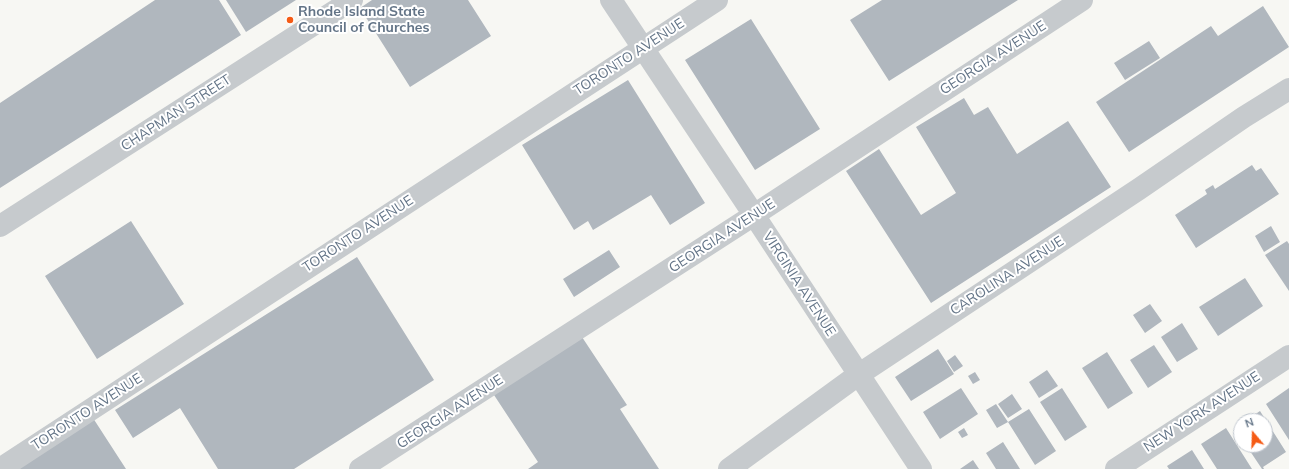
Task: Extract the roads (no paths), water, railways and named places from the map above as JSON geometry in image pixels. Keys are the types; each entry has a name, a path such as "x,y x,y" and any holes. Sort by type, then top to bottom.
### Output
{"street":[{"name":"CHAPMAN STREET","path":"0,226 352,0"},
{"name":"VIRGINIA AVENUE","path":"611,0 921,469"},
{"name":"TORONTO AVENUE","path":"0,469 717,0"},
{"name":"GEORGIA AVENUE","path":"360,469 754,215 1082,0"},
{"name":"CAROLINA AVENUE","path":"729,469 858,374 1139,189 1244,117 1289,89"},
{"name":"NEW YORK AVENUE","path":"1116,469 1289,356"}],"place":[{"name":"Rhode Island State Council of Churches","path":"290,20"}]}
